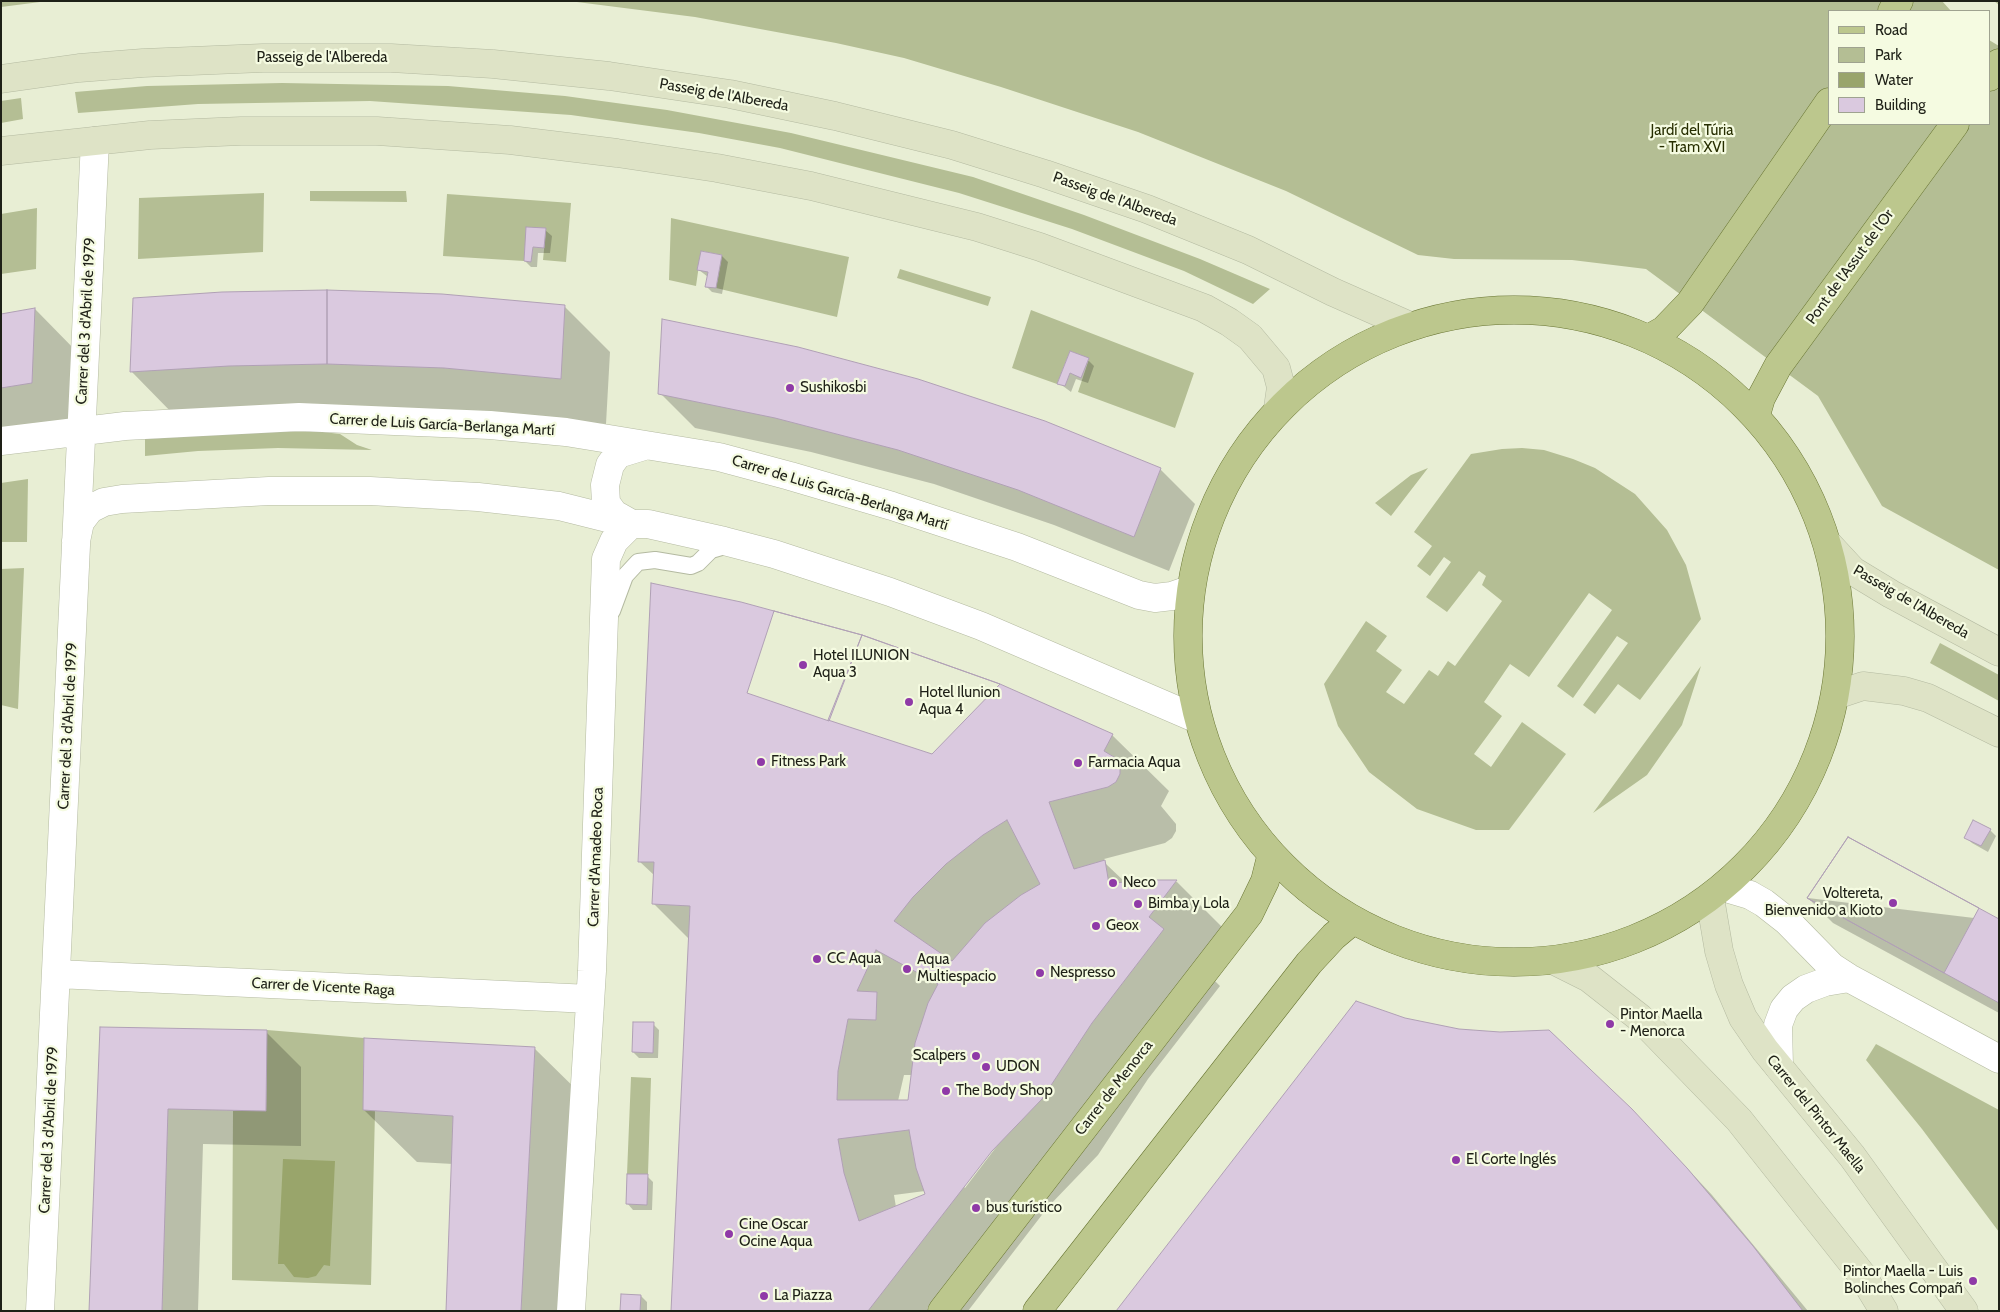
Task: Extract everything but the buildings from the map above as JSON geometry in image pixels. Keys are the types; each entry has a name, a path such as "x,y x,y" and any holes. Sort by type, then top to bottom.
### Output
{"main road":[{"path":"1990,76 1999,63"},
{"path":"1650,338 1664,330 1690,303 1828,103"},
{"name":"Pont de l'Assut de l'Or","path":"1756,415 1760,398 1778,366 1953,125"},
{"path":"1540,310 1650,338 1708,372 1756,415 1785,452 1809,493 1829,545 1841,614 1841,655 1836,695 1821,749 1788,815 1717,892 1662,927 1610,949 1555,960 1498,963 1396,942 1352,922 1311,894 1270,857 1237,813 1195,718 1187,670 1186,615 1188,590 1209,514 1263,425 1278,408 1308,381 1341,358 1410,326 1438,318 1540,310"},
{"name":"Carrer de Menorca","path":"942,1311 1249,914 1265,881 1270,857"},
{"path":"1037,1311 1309,963 1334,936 1352,922"}],"street":[{"name":"Passeig de l'Albereda","path":"1,79 79,68 143,63 263,58 391,58 493,64 609,76 730,94 836,116 952,145 1054,177 1146,209 1248,250 1333,292 1410,326"},
{"path":"1,151 150,135 240,131 377,131 510,140 617,153 717,168 811,186 976,227 1031,244 1204,308 1229,322 1250,338 1276,368 1281,387 1278,408"},
{"name":"Carrer del 3 d'Abril de 1979","path":"40,1311 95,141"},
{"name":"Carrer de Luis García-Berlanga Martí","path":"1,441 158,424 299,417 490,425 566,432 719,457 892,506 1017,547 1139,596 1156,598 1172,596 1188,590"},
{"path":"632,524 614,514 606,503 605,485 610,465 618,454 644,446"},
{"path":"76,541 80,522 90,509 104,502 269,492 370,491 478,497 560,506 632,524 648,524 738,544 890,592 981,626 1195,718"},
{"name":"Carrer d'Amadeo Roca","path":"571,1311 590,999 606,558 614,541 632,524"},
{"name":"Passeig de l'Albereda","path":"1829,545 1853,570 1891,594 1999,652"},
{"path":"1836,695 1863,686 1904,691 1928,698 1999,733"},
{"path":"1717,892 1750,895 1764,903 1787,921 1832,967 1999,1059"},
{"name":"Carrer del Pintor Maella","path":"1717,892 1719,950 1729,985 1743,1018 1779,1067 1852,1156 1964,1311"},
{"path":"1555,960 1589,978 1640,1018 1739,1120 1862,1275 1884,1311"},
{"name":"Carrer de Vicente Raga","path":"57,974 590,999"},
{"path":"1779,1067 1778,1025 1784,1009 1793,998 1806,989 1825,982 1849,978"}],"lane":[{"path":"602,640 624,576 638,562 655,560 691,566 698,563 711,550 720,546 738,544"}],"green space":[{"path":"1,1 48,1 1,7"},
{"name":"Jardí del Túria - Tram XVI","path":"569,1 1999,1 1999,570 1882,506 1818,396 1646,269 1572,260 1454,259 1418,255 1286,191 1138,132 1001,87 904,58 836,43 695,17"},
{"path":"282,83 448,86 565,96 667,110 791,133 973,177 1084,215 1200,259 1270,289 1253,304 1184,271 1072,229 959,193 780,148 699,133 571,115 370,101 198,104 78,113 75,92 147,86"},
{"path":"21,98 23,119 1,123 1,101"},
{"path":"310,191 406,191 407,202 310,201"},
{"path":"264,193 263,252 138,259 139,198"},
{"path":"447,194 571,203 566,262 543,260 546,229 527,227 524,261 443,256"},
{"path":"37,208 36,269 1,274 1,214"},
{"path":"671,218 849,257 837,317 716,288 722,255 701,251 696,286 669,280"},
{"path":"900,269 991,297 988,306 897,278"},
{"path":"1031,310 1194,373 1175,428 1078,392 1089,359 1070,351 1057,384 1012,368"},
{"path":"264,432 323,432 340,434 357,445 372,450 278,448 198,451 145,456 145,439"},
{"path":"1522,448 1544,450 1573,459 1595,468 1635,494 1667,530 1686,565 1701,619 1640,700 1618,684 1595,714 1583,705 1628,643 1617,636 1573,698 1557,686 1612,610 1589,593 1529,677 1510,664 1484,702 1502,716 1474,754 1491,767 1522,722 1566,754 1509,830 1476,830 1417,809 1369,772 1338,726 1324,684 1366,621 1387,636 1376,651 1402,670 1386,692 1404,704 1429,670 1438,676 1448,661 1455,666 1502,601 1482,585 1486,576 1479,571 1447,612 1426,597 1451,562 1444,557 1430,576 1417,566 1432,546 1414,532 1471,454"},
{"path":"1428,468 1391,516 1375,503 1411,475"},
{"path":"28,479 27,542 1,542 1,483"},
{"path":"24,568 18,709 1,705 1,569"},
{"path":"1940,643 1999,675 1999,701 1930,663"},
{"path":"1701,666 1682,725 1647,775 1593,813"},
{"path":"267,1030 364,1038 363,1110 375,1111 371,1285 232,1280 233,1111 266,1111"},
{"path":"1876,1044 1999,1110 1999,1232 1922,1129 1866,1060"},
{"path":"631,1077 651,1078 648,1174 627,1174"}],"water":[{"path":"283,1159 335,1161 330,1266 324,1265 316,1276 308,1278 294,1277 284,1264 278,1264"}],"pier":[{"path":"1942,1 1994,1 1999,5 1999,46 1990,41 1990,10 1950,10"}],"place":[{"name":"Sushikosbi","path":"790,388"},
{"name":"Hotel ILUNION Aqua 3","path":"803,665"},
{"name":"Hotel Ilunion Aqua 4","path":"909,702"},
{"name":"Fitness Park","path":"761,762"},
{"name":"Farmacia Aqua","path":"1078,763"},
{"name":"Neco","path":"1113,883"},
{"name":"Voltereta, Bienvenido a Kioto","path":"1893,903"},
{"name":"Bimba y Lola","path":"1138,904"},
{"name":"Geox","path":"1096,926"},
{"name":"CC Aqua","path":"817,959"},
{"name":"Aqua Multiespacio","path":"907,969"},
{"name":"Nespresso","path":"1040,973"},
{"name":"Pintor Maella - Menorca","path":"1610,1024"},
{"name":"Scalpers","path":"976,1056"},
{"name":"UDON","path":"986,1067"},
{"name":"The Body Shop","path":"946,1091"},
{"name":"El Corte Inglés","path":"1456,1160"},
{"name":"bus turístico","path":"976,1208"},
{"name":"Cine Oscar Ocine Aqua","path":"729,1234"},
{"name":"Pintor Maella - Luis Bolinches Compañ","path":"1973,1281"},
{"name":"La Piazza","path":"764,1296"}]}
